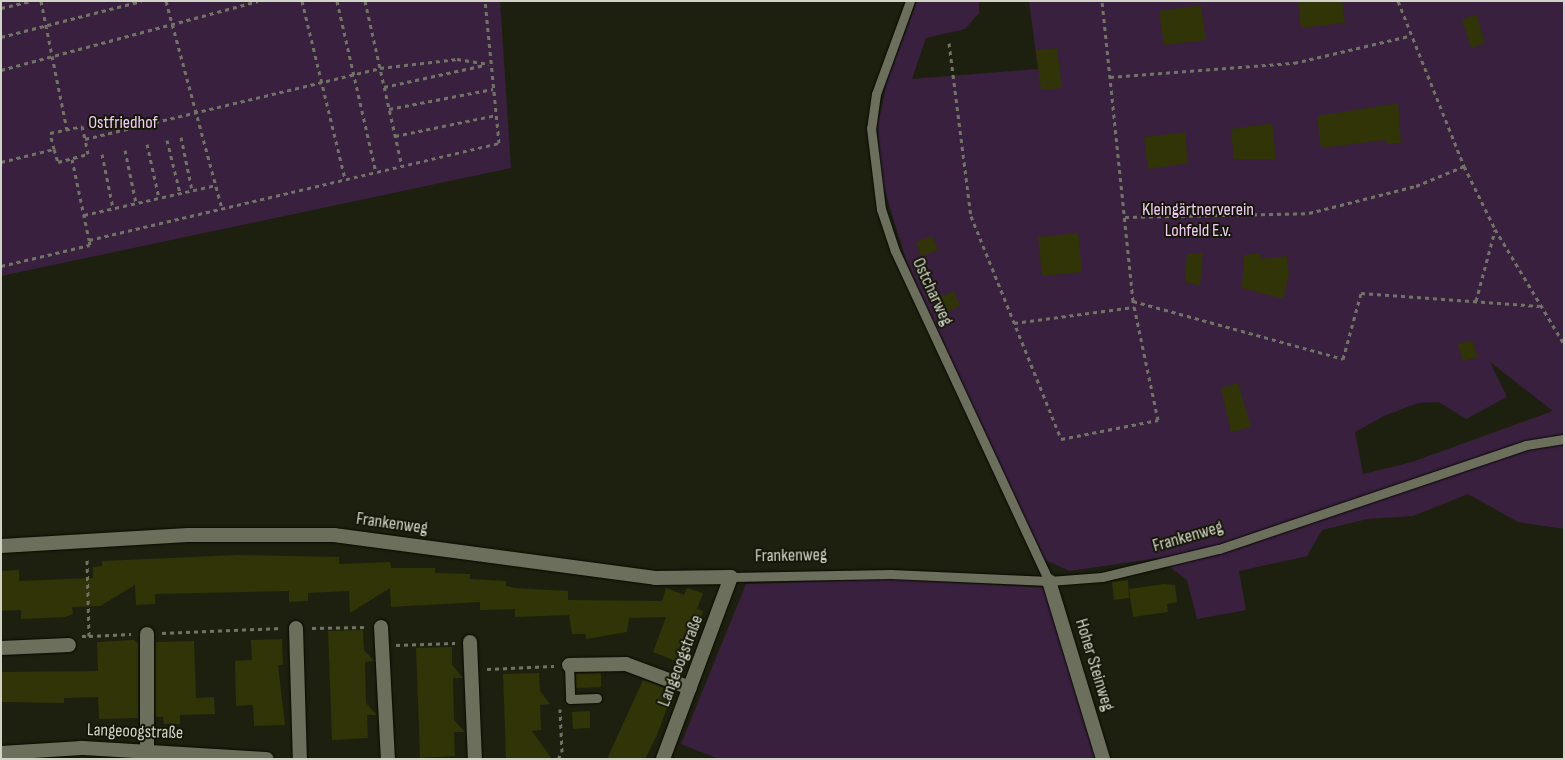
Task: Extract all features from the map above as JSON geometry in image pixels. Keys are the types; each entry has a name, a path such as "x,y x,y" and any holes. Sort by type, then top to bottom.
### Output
{"street":[{"name":"Frankenweg","path":"1,546 87,541 334,535 655,578 731,577"},
{"name":"Langeoogstraße","path":"663,759 731,577"},
{"name":"Hoher Steinweg","path":"1049,581 1103,759"},
{"path":"381,626 388,759"},
{"path":"296,628 300,759"},
{"path":"146,634 147,750"},
{"path":"470,642 475,759"},
{"path":"1,648 69,645"},
{"path":"563,665 626,664 690,688"},
{"name":"Langeoogstraße","path":"1,754 147,750 196,756 267,759"}],"lane":[{"name":"Ostcharweg","path":"910,1 876,94 871,128 881,210 895,251 1049,581"},
{"name":"Frankenweg","path":"731,577 891,574 1049,581 1164,565 1526,445 1564,439"},
{"path":"563,665 570,699 597,698"}],"path":[{"path":"1,8 31,1"},
{"path":"41,1 67,130"},
{"path":"1,37 141,1"},
{"path":"166,1 222,209"},
{"path":"1,70 258,1"},
{"path":"302,1 323,81 345,179"},
{"path":"337,1 376,172"},
{"path":"365,1 402,166"},
{"path":"89,240 498,143 485,1"},
{"path":"949,43 971,216 1061,439 1158,420 1133,301 1102,1"},
{"path":"1398,1 1409,36 1464,166 1495,229 1564,344"},
{"path":"1110,78 1284,64 1409,36"},
{"path":"85,139 380,68 457,59 490,64"},
{"path":"384,87 490,64"},
{"path":"389,109 493,89"},
{"path":"395,136 496,114"},
{"path":"82,126 85,139 88,154 58,162 50,133 82,126"},
{"path":"181,137 192,190"},
{"path":"167,140 180,193"},
{"path":"147,144 159,198"},
{"path":"1,162 54,149"},
{"path":"125,150 136,203"},
{"path":"102,154 114,208"},
{"path":"1,266 90,245 72,159"},
{"path":"1125,216 1308,213 1416,186 1464,166"},
{"path":"84,216 216,185"},
{"path":"1476,301 1495,229"},
{"path":"1133,301 1343,359 1361,293 1540,306"},
{"path":"1014,323 1134,307"},
{"path":"87,541 89,636"},
{"path":"69,645 79,636 381,626"},
{"path":"383,645 470,642"},
{"path":"472,670 563,665"},
{"path":"557,676 563,665"},
{"path":"558,759 562,752 559,704"}],"green space":[{"name":"Ostfriedhof","path":"1,1 500,1 511,168 1,276"},
{"name":"Kleingärtnerverein Lohfeld E.v.","path":"917,1 979,1 979,13 965,29 926,38 912,79 1038,69 1029,1 1564,1 1564,529 1518,522 1468,494 1413,516 1367,519 1322,530 1307,556 1239,571 1246,610 1197,619 1187,580 1158,558 1070,571 1045,560 939,339 906,260 880,174 878,124 887,81","holes":["1490,362 1553,411 1412,462 1363,474 1355,432 1384,416 1418,403 1439,402 1466,419 1507,397"]},
{"path":"891,579 1053,588 1107,759 719,759 681,744 746,584"}],"building":[{"path":"1298,1 1342,1 1345,23 1301,28"},
{"path":"1201,5 1206,40 1164,45 1159,11"},
{"path":"1476,14 1485,43 1471,48 1462,20"},
{"path":"1057,48 1062,88 1041,90 1036,50"},
{"path":"1398,103 1401,143 1386,144 1385,140 1321,148 1317,116"},
{"path":"1272,123 1276,159 1234,159 1231,129"},
{"path":"1185,132 1188,163 1148,169 1144,137"},
{"path":"1078,233 1082,272 1042,276 1038,237"},
{"path":"932,236 938,250 921,256 916,242"},
{"path":"1203,253 1200,286 1185,282 1187,254"},
{"path":"1260,253 1261,259 1287,256 1289,276 1283,299 1242,288 1244,255"},
{"path":"954,291 960,306 944,313 937,298"},
{"path":"1472,340 1478,357 1463,361 1458,344"},
{"path":"1238,383 1251,427 1231,432 1221,388"},
{"path":"237,555 339,557 339,564 390,562 391,568 435,568 435,573 470,574 470,579 506,581 506,586 515,588 568,591 568,600 662,601 666,588 684,595 687,588 703,593 697,609 703,611 686,665 653,652 666,617 629,618 627,632 586,639 586,634 572,634 569,615 515,617 515,609 480,610 480,602 391,607 390,588 350,613 349,591 308,593 308,601 289,602 289,591 155,594 155,604 136,605 135,585 100,606 72,607 73,614 65,617 21,619 21,610 1,611 1,571 19,570 19,581 93,578 93,567 102,566 102,561"},
{"path":"1128,580 1129,598 1114,600 1112,582"},
{"path":"1164,584 1175,585 1177,602 1167,604 1168,612 1133,617 1129,589"},
{"path":"363,630 364,650 374,661 365,662 366,703 377,715 367,715 368,738 332,740 328,631"},
{"path":"282,639 283,665 278,665 285,725 254,726 253,705 236,706 235,661 252,660 251,640"},
{"path":"134,640 138,643 138,718 99,719 98,697 64,698 64,703 1,702 1,672 98,671 97,642"},
{"path":"194,641 196,698 214,697 215,714 180,715 180,724 164,724 163,717 156,717 156,642"},
{"path":"452,647 452,665 463,678 453,678 454,720 465,732 454,732 455,756 420,758 416,648"},
{"path":"539,673 540,691 550,704 540,705 541,730 532,731 552,759 506,759 503,674"},
{"path":"601,673 601,687 576,688 576,674"},
{"path":"643,680 673,691 657,735 645,759 607,759"},
{"path":"590,711 590,728 573,729 572,712"}]}
